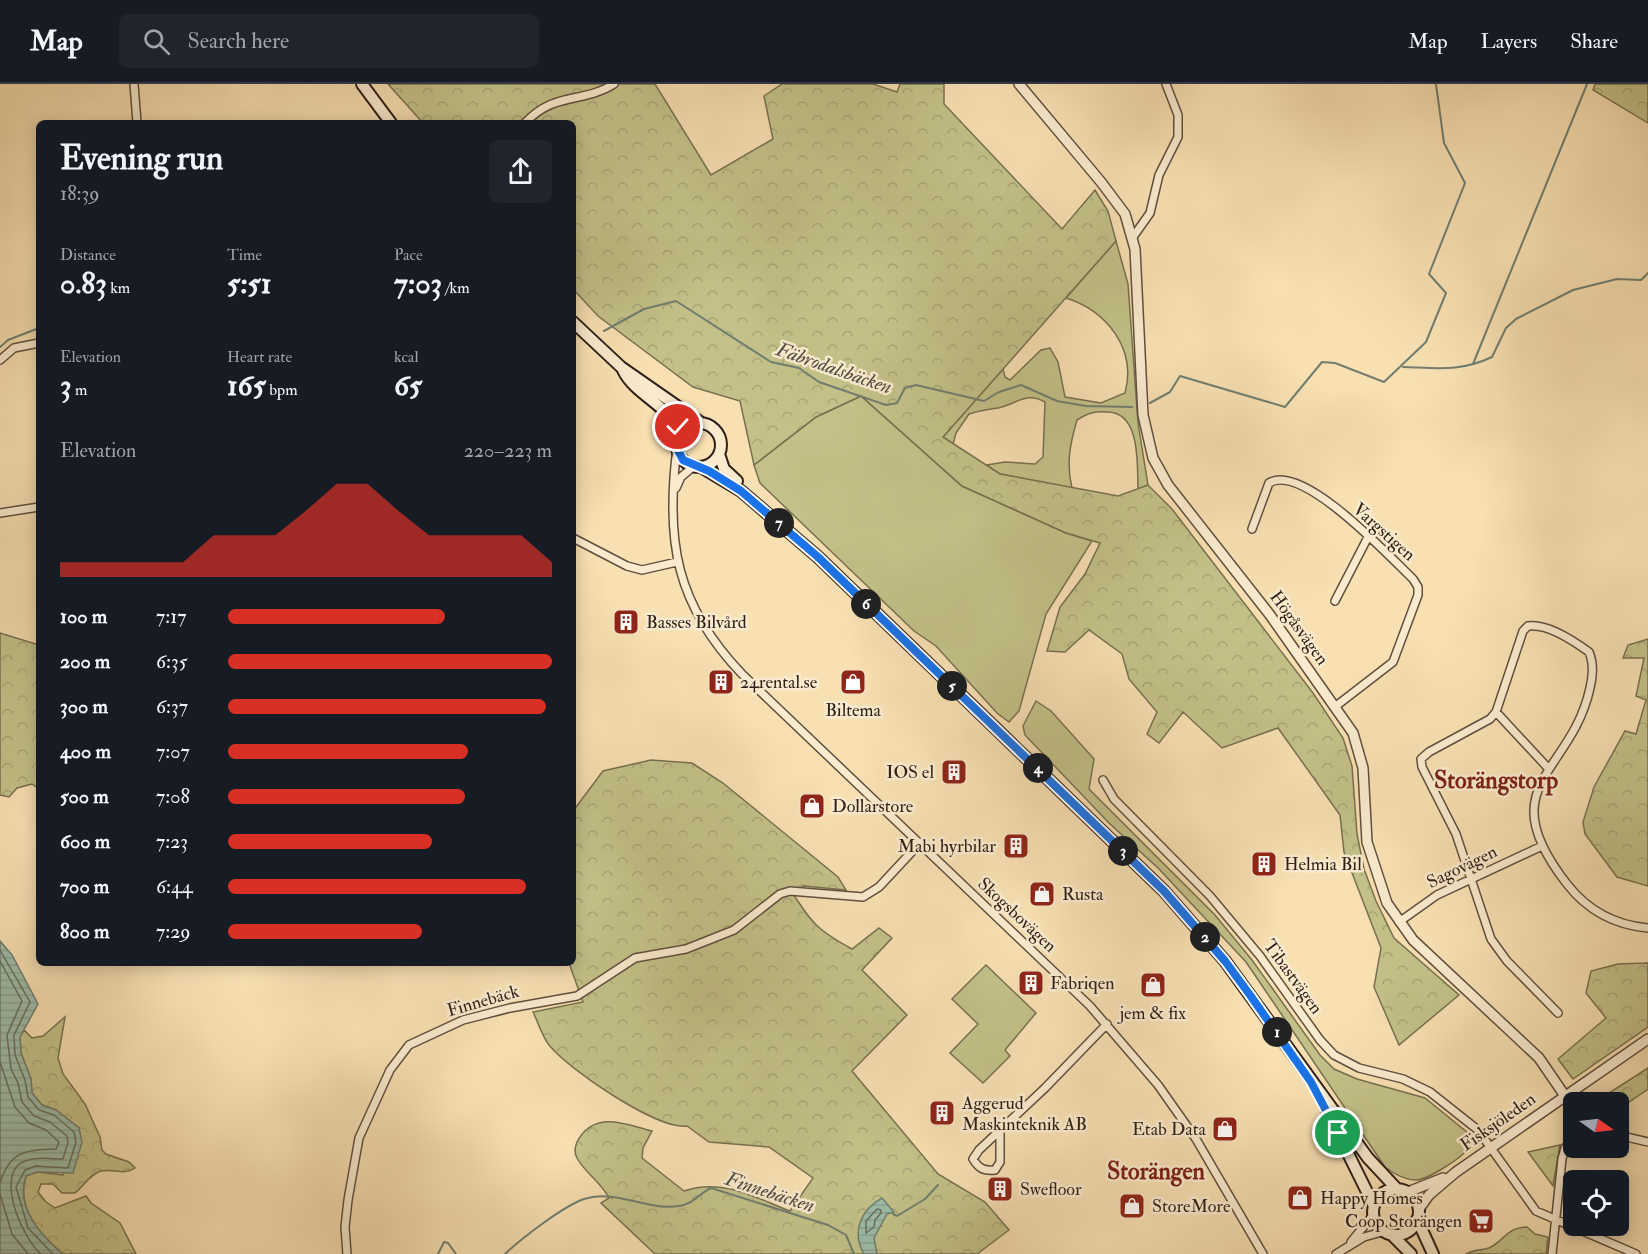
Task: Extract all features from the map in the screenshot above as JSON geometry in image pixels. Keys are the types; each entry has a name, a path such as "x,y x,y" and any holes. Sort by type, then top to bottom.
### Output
{"main road":[{"path":"362,84 390,120"},
{"path":"576,325 621,367 718,433 722,446 720,454 711,464 697,466"},
{"path":"621,367 629,382 675,421 679,435 677,448 683,460 741,491 818,557"},
{"path":"679,435 688,426 700,422"},
{"path":"720,454 724,469 729,475 776,513 818,557 1164,891 1225,961 1368,1158 1396,1188 1408,1192 1415,1198 1418,1214 1433,1254"},
{"path":"1311,1082 1374,1211 1376,1224 1411,1254"},
{"path":"1374,1211 1381,1196 1396,1188"},
{"path":"1387,1233 1408,1231 1418,1214"}],"street":[{"path":"134,84 137,120"},
{"path":"529,120 550,103 598,92 614,84"},
{"name":"Högåsvägen","path":"1019,84 1072,146 1125,214 1133,237 1138,273 1143,415 1153,458 1168,485 1246,584 1336,706 1353,733 1363,768 1369,848 1387,903 1413,940 1539,1058 1563,1093"},
{"path":"1133,237 1150,213 1159,175 1178,137 1180,123 1166,84"},
{"path":"0,360 14,348 36,344"},
{"name":"Skogsbovägen","path":"677,448 674,496 677,562 702,626 725,656 1053,969 1107,1024 1158,1085 1196,1139 1263,1254"},
{"path":"674,496 681,477 697,466"},
{"name":"Vargstigen","path":"1252,529 1265,489 1269,483 1283,478 1309,489 1368,537 1413,579 1418,587 1418,595 1393,662 1336,706"},
{"path":"0,513 36,507"},
{"path":"1335,601 1368,537"},
{"path":"576,540 627,566 642,570 677,562"},
{"path":"1558,1013 1497,950 1482,919 1456,834 1422,767 1421,759 1429,752 1490,719 1496,712 1522,631 1528,626 1534,625 1558,634 1589,652 1593,671 1583,711 1538,787 1534,815 1542,846 1557,872 1586,905 1618,923 1648,928"},
{"path":"1496,712 1548,768"},
{"name":"Tibastvägen","path":"1103,780 1113,800 1204,890 1239,931 1334,1055 1359,1068 1403,1079 1430,1092 1465,1118 1491,1147 1536,1211 1636,1254"},
{"name":"Finnebäck","path":"347,1254 345,1227 359,1138 390,1070 410,1045 463,1020 510,1008 577,996 635,958 686,949 734,930 780,894 801,891 863,897 879,887 920,843"},
{"name":"Sagovägen","path":"1399,922 1437,895 1542,846"},
{"path":"1000,1132 1000,1162 995,1170 986,1171 977,1167 973,1159 979,1150 1000,1132 1107,1024"},
{"name":"Fisksjöleden","path":"1571,1092 1648,1039"},
{"name":"Fisksjöleden","path":"1418,1214 1429,1195 1456,1172 1563,1097"},
{"path":"1629,1138 1648,1142"},
{"path":"1552,1254 1563,1155"},
{"name":"Fisksjöleden","path":"1408,1192 1456,1172"},
{"path":"1339,1252 1374,1211"},
{"path":"1339,1252 1364,1237 1387,1233"}],"green space":[{"path":"388,84 655,84 711,175 773,139 764,96 782,84 873,84 897,92 900,84 944,84 944,104 1062,229 1095,190 1108,211 1116,241 943,437 1000,474 1118,496 1148,485 1172,509 1313,693 1343,738 1352,766 1357,834 1364,869 1376,901 1394,938 1459,995 1399,1045 1374,987 1381,948 1344,852 1340,815 1278,728 1222,748 1183,712 1159,743 1147,734 1157,712 1129,679 1122,654 1089,630 1065,652 1047,651 1060,607 1085,574 1100,543 1066,533 962,486 861,396 816,417 754,465 740,401 693,387 598,316 576,292 576,120 420,120"},
{"path":"1595,84 1648,84 1648,123 1593,90"},
{"path":"1116,241 1128,284 1138,423 1148,485 1138,489 1137,454 1132,430 1119,415 1108,412 1091,413 1077,420 1070,454 1069,470 1072,488 1000,474 987,465 1005,462 1035,464 1043,457 1045,402 1038,399 1027,398 998,408 969,414 956,433 953,444 943,437 1003,369 1005,377 1010,380 1041,350 1050,348 1058,362 1065,397 1101,403 1125,393 1128,377 1127,361 1115,334 1094,312 1066,298"},
{"path":"861,396 962,486 1066,533 1092,541 1046,614 1019,711 1009,722 997,713 936,646 914,631 760,483 754,465 816,417"},
{"path":"0,633 36,644 36,787 32,784 17,788 9,797 0,795"},
{"path":"1648,639 1648,886 1617,877 1585,834 1583,822 1594,787 1625,731 1636,734 1646,700 1636,696 1644,658 1623,658 1628,645"},
{"path":"1036,701 1051,711 1094,759 1089,789 1215,915 1252,960 1320,1055 1334,1069 1357,1079 1425,1098 1468,1133 1470,1144 1466,1151 1445,1167 1416,1180 1403,1178 1385,1167 1246,962 1159,869 1109,823 1025,735 1023,726"},
{"path":"651,760 692,763 723,783 838,877 846,890 804,886 792,892 805,912 824,931 852,949 879,928 892,938 862,970 907,1015 852,1071 938,1174 985,1202 1009,1230 977,1254 655,1254 601,1203 609,1198 580,1163 575,1150 576,1144 587,1129 604,1122 623,1123 652,1131 643,1148 642,1158 684,1191 698,1188 725,1188 751,1195 790,1211 813,1178 769,1147 709,1142 687,1126 673,1125 635,1108 593,1082 559,1056 542,1033 533,1012 583,1002 570,966 576,966 576,807 603,771"},
{"path":"1648,963 1648,1027 1573,1079 1558,1059 1606,1018 1586,993 1591,971 1618,964"},
{"path":"986,965 1036,1013 1005,1050 1010,1056 983,1083 950,1053 978,1024 952,999"},
{"path":"65,1017 58,1058 63,1074 85,1104 100,1137 102,1150 106,1154 129,1162 135,1168 122,1172 101,1171 90,1177 75,1193 62,1193 53,1184 41,1184 38,1192 55,1208 86,1196 91,1203 120,1223 136,1254 63,1254 32,1220 24,1199 26,1176 37,1172 63,1175 79,1128 56,1110 42,1105 32,1093 31,1079 21,1053 20,1037 24,1030 32,1038 43,1036"},
{"path":"1648,1068 1648,1089 1629,1102 1629,1092 1611,1092"},
{"path":"1560,1145 1553,1186 1528,1152"},
{"path":"1527,1227 1535,1234 1548,1237 1546,1254 1466,1254 1489,1248 1510,1232"}],"water":[{"path":"0,941 12,955 38,1004 20,1037 21,1053 31,1079 32,1093 42,1105 56,1110 79,1128 82,1142 73,1173 37,1172 26,1176 23,1187 24,1199 32,1220 63,1254 0,1254"},
{"path":"882,1198 894,1212 887,1214 874,1238 877,1254 864,1254 858,1237 860,1222 868,1209"}],"waterway":[{"name":"Fäbrodalsbäcken","path":"1150,403 1170,392 1180,376 1285,407 1322,362 1335,363 1384,382 1426,342 1446,293 1429,274 1465,183 1444,143 1436,84"},
{"path":"1473,364 1587,84"},
{"path":"1403,367 1449,368 1480,362 1492,357 1506,328 1516,319 1573,290 1617,279 1641,280 1648,273"},
{"name":"Fäbrodalsbäcken","path":"604,331 644,309 676,301 771,362 799,368 819,382 886,405 897,403 905,388 916,385 984,401 999,392 1021,385 1057,401 1086,406 1132,407"},
{"name":"Fäbrodalsbäcken","path":"0,347 8,340 36,329"},
{"path":"893,1214 897,1216 925,1199 938,1185"},
{"name":"Finnebäcken","path":"505,1254 554,1216 584,1199 608,1197 655,1206 679,1206 711,1188 828,1225 846,1235 854,1254"},
{"name":"Finnebäcken","path":"438,1254 444,1242 448,1243 456,1254"}],"place":[{"name":"Basses Bilvård","path":"626,622"},
{"name":"24rental.se","path":"721,682"},
{"name":"Biltema","path":"853,682"},
{"name":"IOS el","path":"954,772"},
{"name":"Dollarstore","path":"812,806"},
{"name":"Mabi hyrbilar","path":"1016,846"},
{"name":"Helmia Bil","path":"1264,864"},
{"name":"Rusta","path":"1042,894"},
{"name":"Fabriqen","path":"1031,983"},
{"name":"jem & fix","path":"1153,985"},
{"name":"Aggerud Maskinteknik AB","path":"942,1113"},
{"name":"Etab Data","path":"1225,1129"},
{"name":"Swefloor","path":"1000,1189"},
{"name":"Happy Homes","path":"1300,1198"},
{"name":"StoreMore","path":"1132,1206"},
{"name":"Coop Storängen","path":"1481,1221"}],"district":[{"name":"Storängstorp","path":"1496,780"},
{"name":"Storängen","path":"1156,1171"}],"route":[{"path":"678,427 677,448 683,460 723,478 773,517 818,557 1164,891 1225,961 1280,1036 1311,1082 1338,1133"}]}
